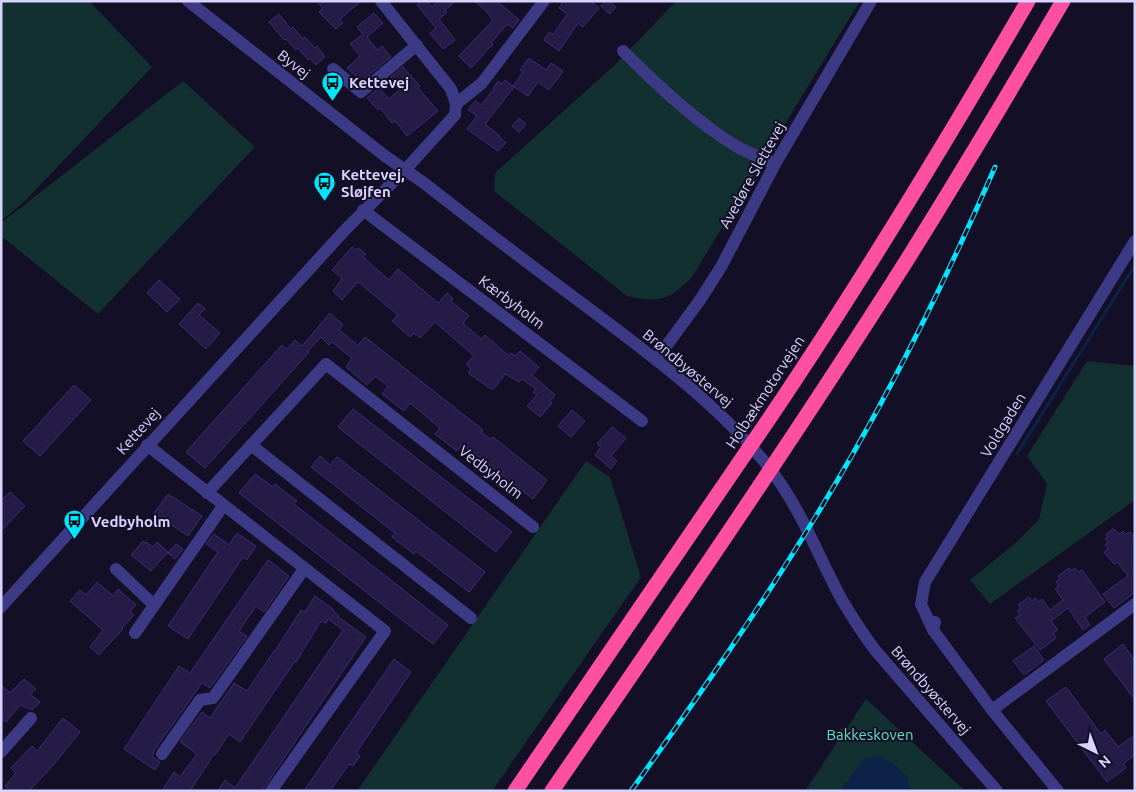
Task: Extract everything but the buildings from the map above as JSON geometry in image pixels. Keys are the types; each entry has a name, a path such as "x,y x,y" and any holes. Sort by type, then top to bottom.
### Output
{"highway":[{"name":"Holbækmotorvejen","path":"515,791 772,414 877,252 972,97 1028,1"},
{"path":"552,791 901,270 998,112 1063,1"}],"street":[{"name":"Byvej","path":"188,1 405,170"},
{"path":"381,1 451,89 456,104 482,83 544,1"},
{"name":"Avedøre Slettevej","path":"656,360 700,300 721,267 775,164 871,1"},
{"path":"333,69 361,92 417,45"},
{"path":"623,51 675,100 699,119 736,145 775,164"},
{"name":"Kettevej","path":"1,607 363,210 405,170 452,119 456,111 456,104"},
{"name":"Brøndbyøstervej","path":"405,170 678,376 742,436 792,501 842,599 875,650 997,791"},
{"name":"Kærbyholm","path":"363,210 642,421"},
{"name":"Voldgaden","path":"992,710 921,604 925,582 1135,241"},
{"name":"Vedbyholm","path":"208,493 326,364 533,526"},
{"path":"147,445 385,631 271,791"},
{"path":"251,445 471,618"},
{"path":"134,633 223,506"},
{"path":"116,569 154,605"},
{"path":"162,754 200,700 213,698 304,569"},
{"path":"1058,791 992,710 1135,604"},
{"path":"1,752 31,718"}],"green space":[{"path":"1,1 89,1 152,67 27,199 1,221"},
{"path":"676,1 860,1 692,277 670,295 662,298 647,299 627,296 494,191 495,173 618,62"},
{"path":"183,81 255,147 98,314 1,236 1,223"},
{"path":"1087,361 1135,366 1135,500 990,604 970,580 1018,541 1039,519 1047,484 1027,456"},
{"path":"586,461 610,477 641,577 492,791 357,791"},
{"name":"Bakkeskoven","path":"866,699 965,791 910,791 911,788 845,783 841,791 805,791"}],"water":[{"path":"877,755 894,764 904,773 910,791 841,791 863,759"}],"waterway":[{"path":"1017,454 1135,265"}],"railway":[{"path":"631,791 749,621 841,474 866,431 934,301 995,167"}],"place":[{"name":"Kettevej","path":"333,101"},
{"name":"Kettevej, Sløjfen","path":"325,202"},
{"name":"Vedbyholm","path":"75,540"}]}
